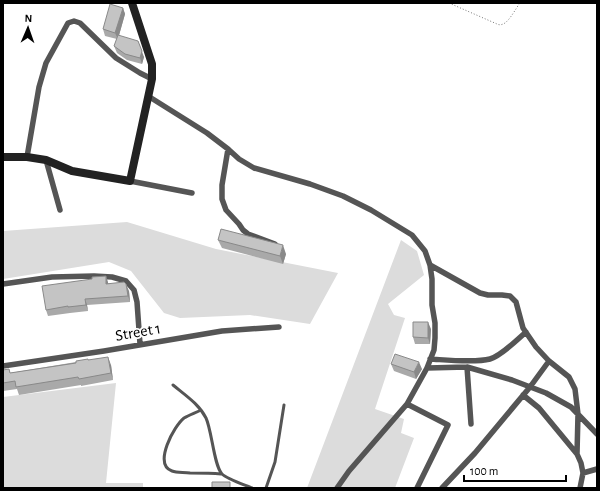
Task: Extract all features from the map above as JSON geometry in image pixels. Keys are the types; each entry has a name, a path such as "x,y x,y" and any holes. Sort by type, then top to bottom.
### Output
{"street":[{"path":"130,182 152,79 152,64 132,3"},
{"path":"27,157 39,88 46,63 68,23 74,21 80,23 116,58 152,79"},
{"path":"148,96 206,133 239,159 254,168 310,184 343,196 371,210 412,235 425,251 430,266 432,279 432,305 435,338 434,350 427,368 407,404 349,471 337,488"},
{"path":"228,149 222,185 222,199 226,210 248,234 276,244"},
{"path":"3,157 27,157 46,160 72,171 192,193"},
{"path":"46,160 60,210"},
{"path":"430,266 480,293 510,296 516,302 523,328 536,347 549,361 569,377 575,389 578,414 577,454"},
{"path":"3,284 52,277 112,276 126,281 134,290 137,302 140,344"},
{"name":"Street 1","path":"3,366 222,331 278,327"},
{"path":"430,359 491,359 500,354 526,332"},
{"path":"442,488 475,453 530,387 549,361"},
{"path":"427,368 467,367 512,380 546,393 571,407 597,434"},
{"path":"467,367 472,424"},
{"path":"523,395 539,408 577,454 583,473 580,488"},
{"path":"407,404 448,425 417,488"},
{"path":"583,473 597,469"}],"lane":[{"path":"174,385 201,410 206,418 211,433 217,464 221,474"},
{"path":"266,488 275,462 284,405"},
{"path":"201,410 184,418 173,432 165,454 164,460 166,467 171,471 221,474 252,488"}],"path":[{"path":"449,3 502,25 505,24 520,3"}],"shaded area":[{"path":"127,222 216,249 338,273 310,324 250,315 180,318 164,313 131,271 109,262 3,279 3,231"},
{"path":"401,240 417,251 424,275 388,304 394,315 405,318 375,409 404,419 401,433 414,438 395,488 307,488"},
{"path":"116,383 106,483 143,483 143,488 3,488 3,397"}],"building":[{"path":"110,4 123,8 115,33 103,29"},
{"path":"118,35 138,41 142,51 140,58 125,54 114,46"},
{"path":"221,229 283,245 280,256 218,240"},
{"path":"106,276 106,284 124,282 126,284 128,296 85,299 86,305 68,306 46,310 42,286"},
{"path":"413,322 428,322 428,338 413,337"},
{"path":"395,354 419,362 414,372 391,364"},
{"path":"108,357 111,373 79,379 78,377 16,387 15,381 3,383 3,370 9,369 10,373 76,363 76,361 88,359"},
{"path":"212,482 230,482 230,488 212,488"}]}
